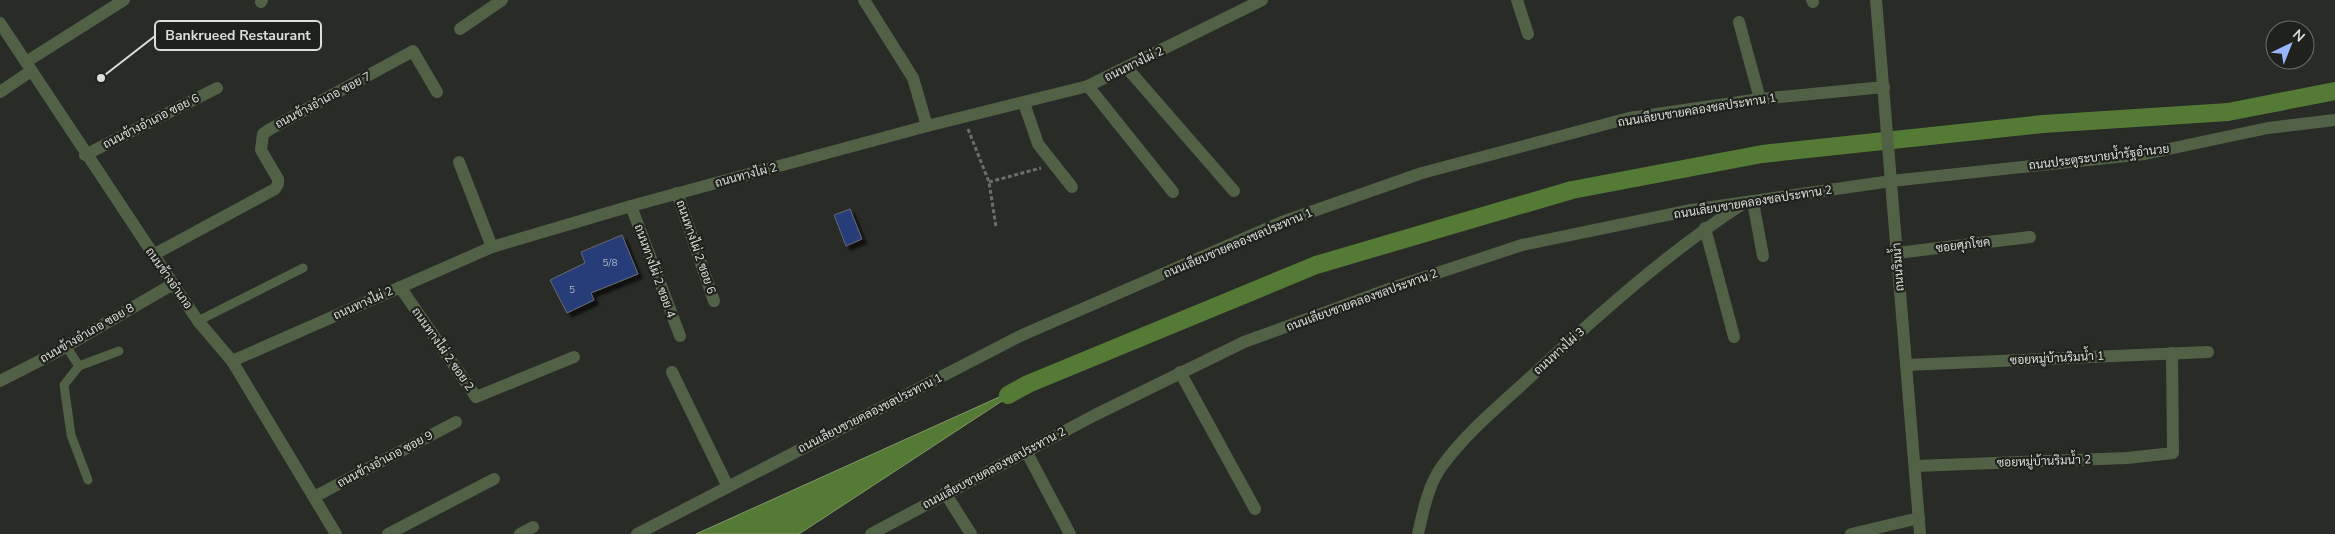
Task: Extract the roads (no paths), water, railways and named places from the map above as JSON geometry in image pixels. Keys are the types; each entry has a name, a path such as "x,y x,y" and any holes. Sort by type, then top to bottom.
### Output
{"street":[{"path":"0,92 28,67 124,0"},
{"path":"460,29 502,0"},
{"path":"864,0 913,78 927,126"},
{"name":"ถนนทางไผ่ 2","path":"232,361 492,247 631,206 927,126 1088,86 1262,0"},
{"path":"1517,0 1528,34"},
{"name":"ถนนริมน้ำ","path":"1876,0 1920,534"},
{"path":"1739,22 1760,99"},
{"name":"ถนนข้างอำเภอ","path":"0,23 153,255 198,320 232,361 336,534"},
{"name":"ถนนข้างอำเภอ ซอย 7","path":"153,255 275,189 278,179 261,150 263,134 270,128 413,52 437,92"},
{"path":"1127,68 1234,191"},
{"path":"1088,86 1173,192"},
{"name":"ถนนข้างอำเภอ ซอย 6","path":"85,154 217,88"},
{"name":"ถนนเลียบชายคลองชลประทาน 1","path":"637,534 1020,336 1282,222 1422,173 1629,118 1760,99 1884,89"},
{"path":"1024,103 1038,144 1072,188"},
{"name":"ถนนประตูระบายน้ำรัฐอำนวย","path":"1891,177 2144,154 2268,128 2335,120"},
{"path":"459,162 492,247"},
{"name":"ถนนเลียบชายคลองชลประทาน 2","path":"872,534 945,493 1180,372 1244,342 1392,288 1522,245 1691,210 1891,177"},
{"name":"ถนนทางไผ่ 2 ซอย 6","path":"677,194 714,301"},
{"path":"1748,202 1763,256"},
{"name":"ถนนทางไผ่ 3","path":"1418,534 1425,503 1441,468 1467,436 1622,294 1705,228 1748,202"},
{"name":"ถนนทางไผ่ 2 ซอย 4","path":"631,206 680,336"},
{"path":"1705,228 1734,337"},
{"name":"ซอยศุภโชค","path":"1897,253 2030,237"},
{"name":"ถนนข้างอำเภอ ซอย 8","path":"0,381 66,346 173,284"},
{"name":"ถนนทางไผ่ 2 ซอย 2","path":"400,287 476,397 574,357"},
{"name":"ซอยหมู่บ้านริมน้ำ 1","path":"1906,365 2208,352"},
{"name":"ซอยหมู่บ้านริมน้ำ 2","path":"1914,466 2127,458 2173,453 2172,353"},
{"path":"672,372 728,487"},
{"path":"1180,372 1255,509"},
{"name":"ถนนข้างอำเภอ ซอย 9","path":"314,497 456,422"},
{"path":"1026,451 1070,534"},
{"path":"388,534 494,478"},
{"path":"945,493 971,534"},
{"path":"1850,534 1919,518"},
{"path":"520,534 533,528"}],"lane":[{"path":"198,320 303,268"},
{"path":"66,346 79,366"},
{"path":"88,480 71,435 64,385 79,366 119,351"}],"waterway":[{"path":"1008,395 1028,384 1316,265 1572,190 1762,154 2043,124 2228,112 2335,91"}],"place":[{"name":"Bankrueed Restaurant","path":"101,78"}]}
